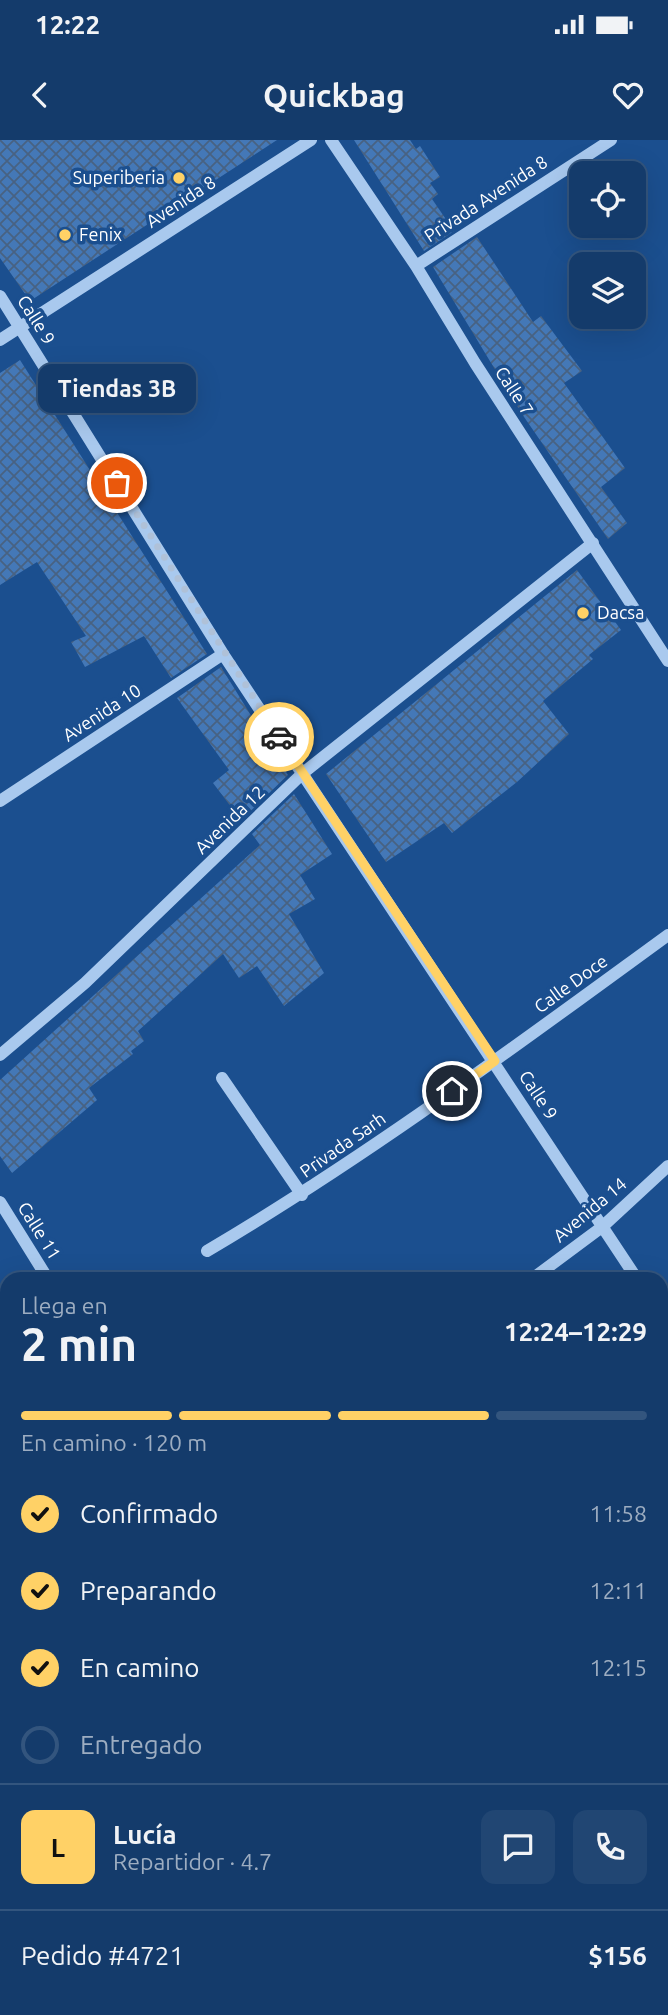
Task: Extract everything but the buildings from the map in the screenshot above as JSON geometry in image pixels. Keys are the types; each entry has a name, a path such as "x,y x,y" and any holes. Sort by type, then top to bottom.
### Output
{"street":[{"name":"Avenida 8","path":"0,340 311,140"},
{"name":"Calle 7","path":"331,140 416,265 475,363 668,661"},
{"name":"Privada Avenida 8","path":"416,265 611,140"},
{"name":"Calle 9","path":"0,296 223,654 632,1272"},
{"name":"Avenida 12","path":"0,1055 85,983 303,773 593,543"},
{"name":"Avenida 10","path":"0,801 223,654"},
{"name":"Calle Doce","path":"495,1061 668,935"},
{"name":"Privada Sarh","path":"207,1251 302,1195 495,1061"},
{"path":"222,1078 302,1195"},
{"name":"Avenida 14","path":"541,1272 602,1227 668,1166"},
{"name":"Calle 11","path":"0,1202 44,1272"}],"way so far":[{"path":"117,483 223,654 279,737"}],"place":[{"name":"Superiberia","path":"179,178"},
{"name":"Fenix","path":"65,235"},
{"name":"Tiendas 3B","path":"117,483"},
{"name":"Dacsa","path":"583,613"}],"route":[{"path":"279,737 495,1061 452,1091"}]}
